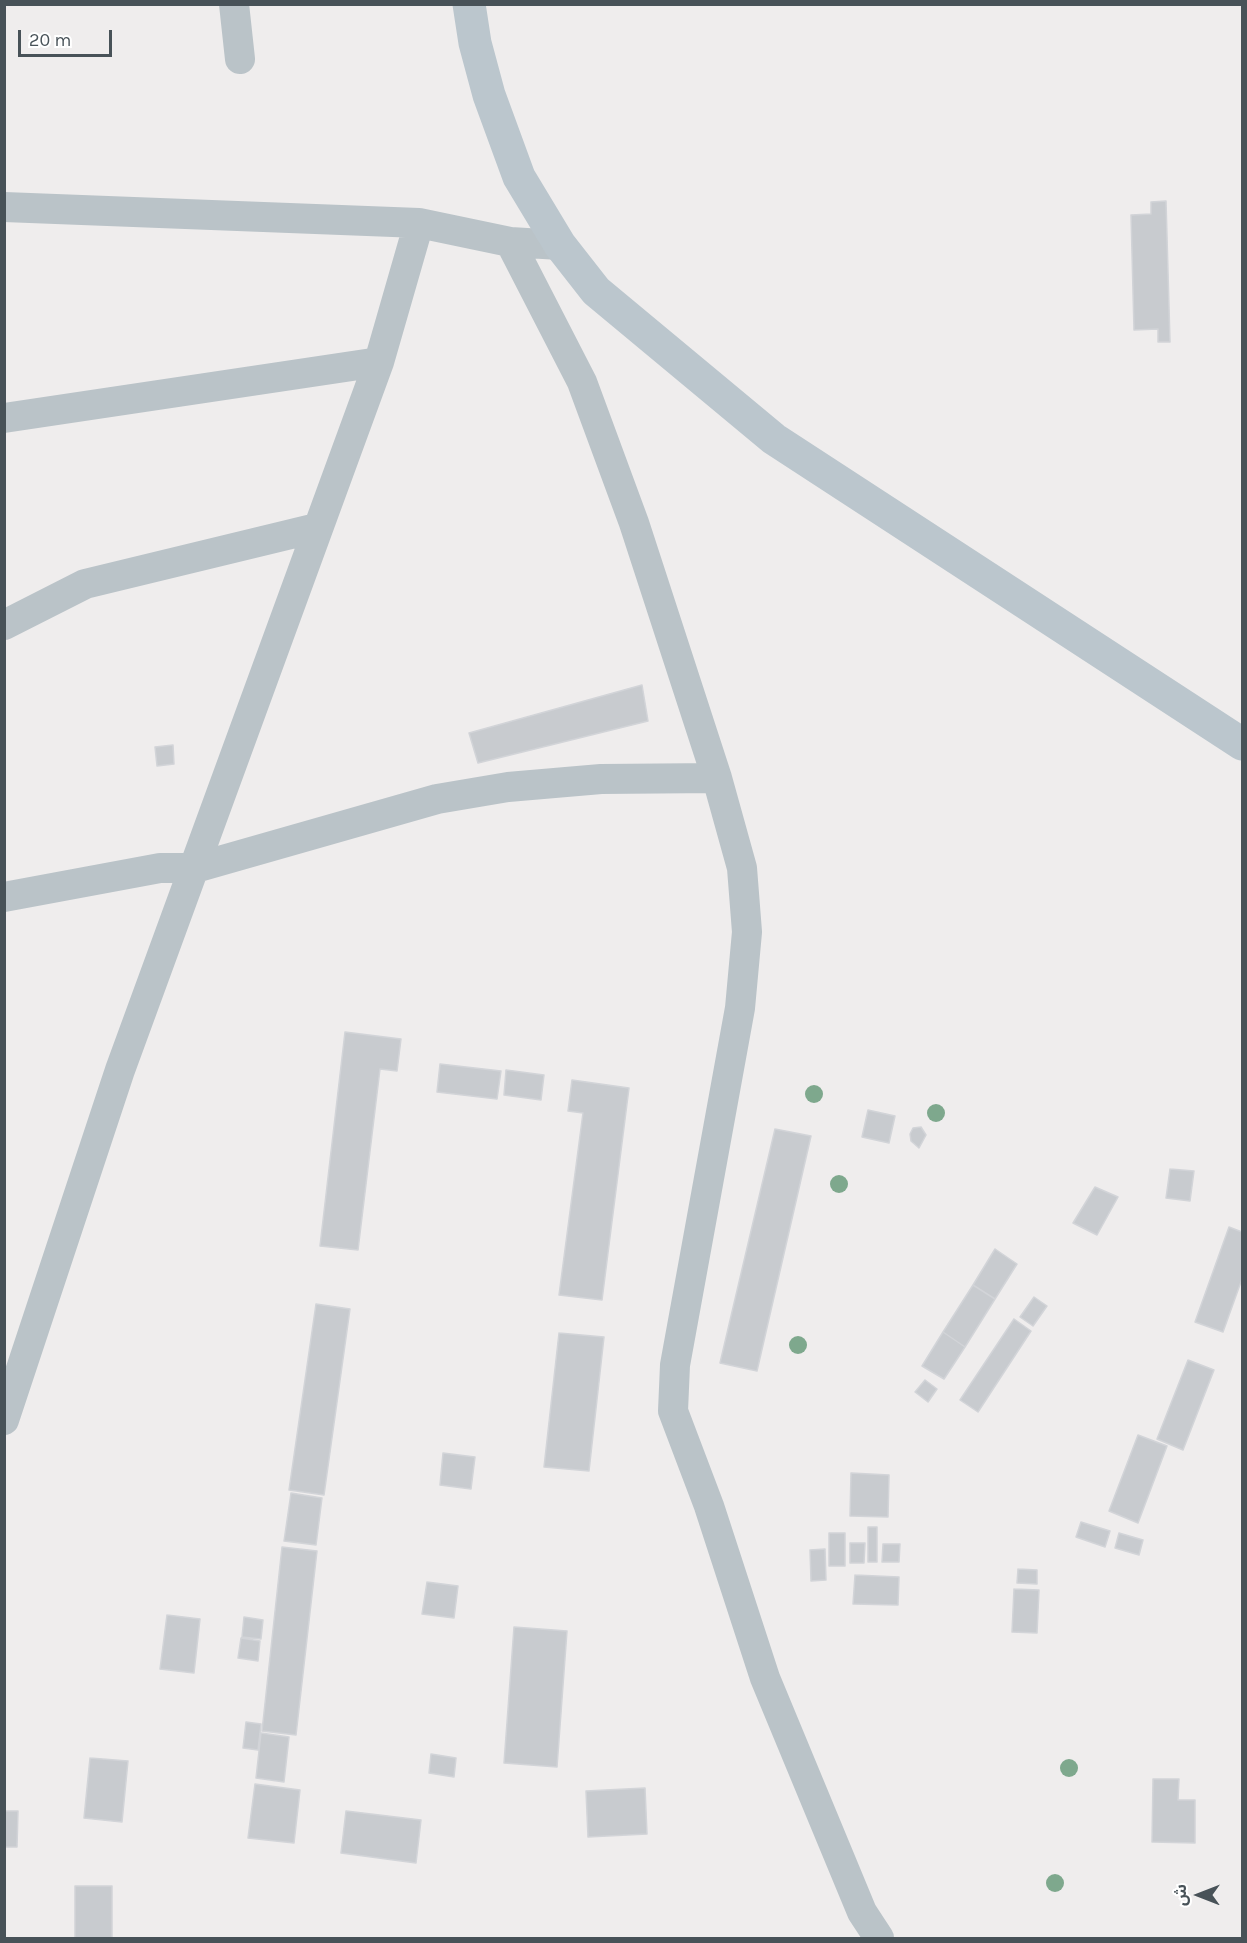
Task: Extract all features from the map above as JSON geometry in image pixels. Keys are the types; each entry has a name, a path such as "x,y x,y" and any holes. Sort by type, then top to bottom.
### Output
{"street":[{"path":"234,4 240,59"},
{"path":"469,4 475,43 489,95 519,177 560,245 597,291 774,439 1242,744"},
{"path":"4,207 419,223 510,242 560,245"},
{"path":"4,1420 17,1346 195,868 316,528 379,362 419,223"},
{"path":"510,242 582,382 634,523 717,778 742,868 747,932 740,1008 675,1365 673,1411 709,1506 765,1678 862,1912 879,1938"},
{"path":"4,418 379,362"},
{"path":"4,625 85,584 316,528"},
{"path":"4,897 160,868 195,868 437,799 508,788 601,779 717,778"}],"building":[{"path":"1166,201 1170,342 1158,342 1158,329 1134,330 1131,215 1151,214 1151,202"},
{"path":"642,685 648,721 478,763 469,733"},
{"path":"173,745 174,764 157,766 155,747"},
{"path":"345,1032 401,1039 397,1071 380,1069 358,1250 320,1246"},
{"path":"440,1064 501,1071 497,1099 437,1092"},
{"path":"506,1070 544,1075 541,1100 504,1095"},
{"path":"572,1080 629,1088 602,1300 559,1295 583,1113 568,1111"},
{"path":"868,1110 895,1116 889,1143 862,1137"},
{"path":"921,1127 926,1135 919,1148 911,1141 910,1134 913,1128"},
{"path":"775,1129 811,1136 757,1371 720,1363"},
{"path":"1170,1169 1194,1171 1190,1201 1166,1198"},
{"path":"1095,1187 1118,1197 1097,1235 1073,1223"},
{"path":"1229,1227 1242,1232 1242,1279 1223,1332 1195,1322"},
{"path":"995,1249 1017,1264 995,1299 973,1285"},
{"path":"973,1285 995,1299 965,1347 943,1332"},
{"path":"1034,1297 1047,1306 1033,1326 1020,1317"},
{"path":"316,1304 350,1309 324,1495 289,1490"},
{"path":"1014,1319 1031,1331 978,1412 960,1400"},
{"path":"943,1332 965,1347 944,1379 922,1366"},
{"path":"559,1333 604,1337 589,1471 544,1467"},
{"path":"1188,1360 1214,1370 1183,1450 1157,1439"},
{"path":"925,1380 937,1389 928,1402 915,1392"},
{"path":"1138,1435 1167,1446 1138,1523 1109,1511"},
{"path":"443,1453 475,1457 471,1489 440,1485"},
{"path":"851,1473 889,1475 888,1517 850,1516"},
{"path":"291,1493 322,1498 316,1545 284,1541"},
{"path":"1081,1522 1110,1531 1105,1547 1076,1537"},
{"path":"868,1527 877,1527 877,1562 868,1562"},
{"path":"829,1533 845,1533 845,1566 829,1566"},
{"path":"1119,1533 1143,1540 1139,1555 1115,1548"},
{"path":"850,1543 865,1543 864,1563 850,1563"},
{"path":"883,1544 900,1544 899,1562 882,1562"},
{"path":"282,1547 317,1551 296,1735 262,1731"},
{"path":"825,1549 826,1580 811,1581 810,1550"},
{"path":"1018,1569 1037,1570 1037,1584 1017,1583"},
{"path":"855,1575 899,1577 898,1605 853,1604"},
{"path":"427,1582 458,1586 454,1618 422,1614"},
{"path":"1014,1589 1039,1590 1037,1633 1012,1632"},
{"path":"167,1615 200,1619 194,1673 160,1669"},
{"path":"244,1617 263,1620 261,1639 242,1637"},
{"path":"514,1627 567,1631 557,1767 504,1763"},
{"path":"241,1638 260,1641 258,1661 238,1658"},
{"path":"246,1722 261,1724 258,1750 243,1748"},
{"path":"261,1733 289,1737 284,1782 256,1778"},
{"path":"431,1754 456,1758 454,1777 429,1773"},
{"path":"90,1758 128,1761 122,1822 84,1818"},
{"path":"1153,1779 1179,1779 1178,1800 1195,1800 1195,1843 1152,1842"},
{"path":"255,1784 300,1790 294,1843 248,1838"},
{"path":"645,1788 647,1834 588,1837 586,1791"},
{"path":"4,1811 18,1811 17,1847 4,1847"},
{"path":"346,1811 421,1820 416,1863 341,1853"},
{"path":"75,1886 112,1886 112,1938 75,1938"}]}
